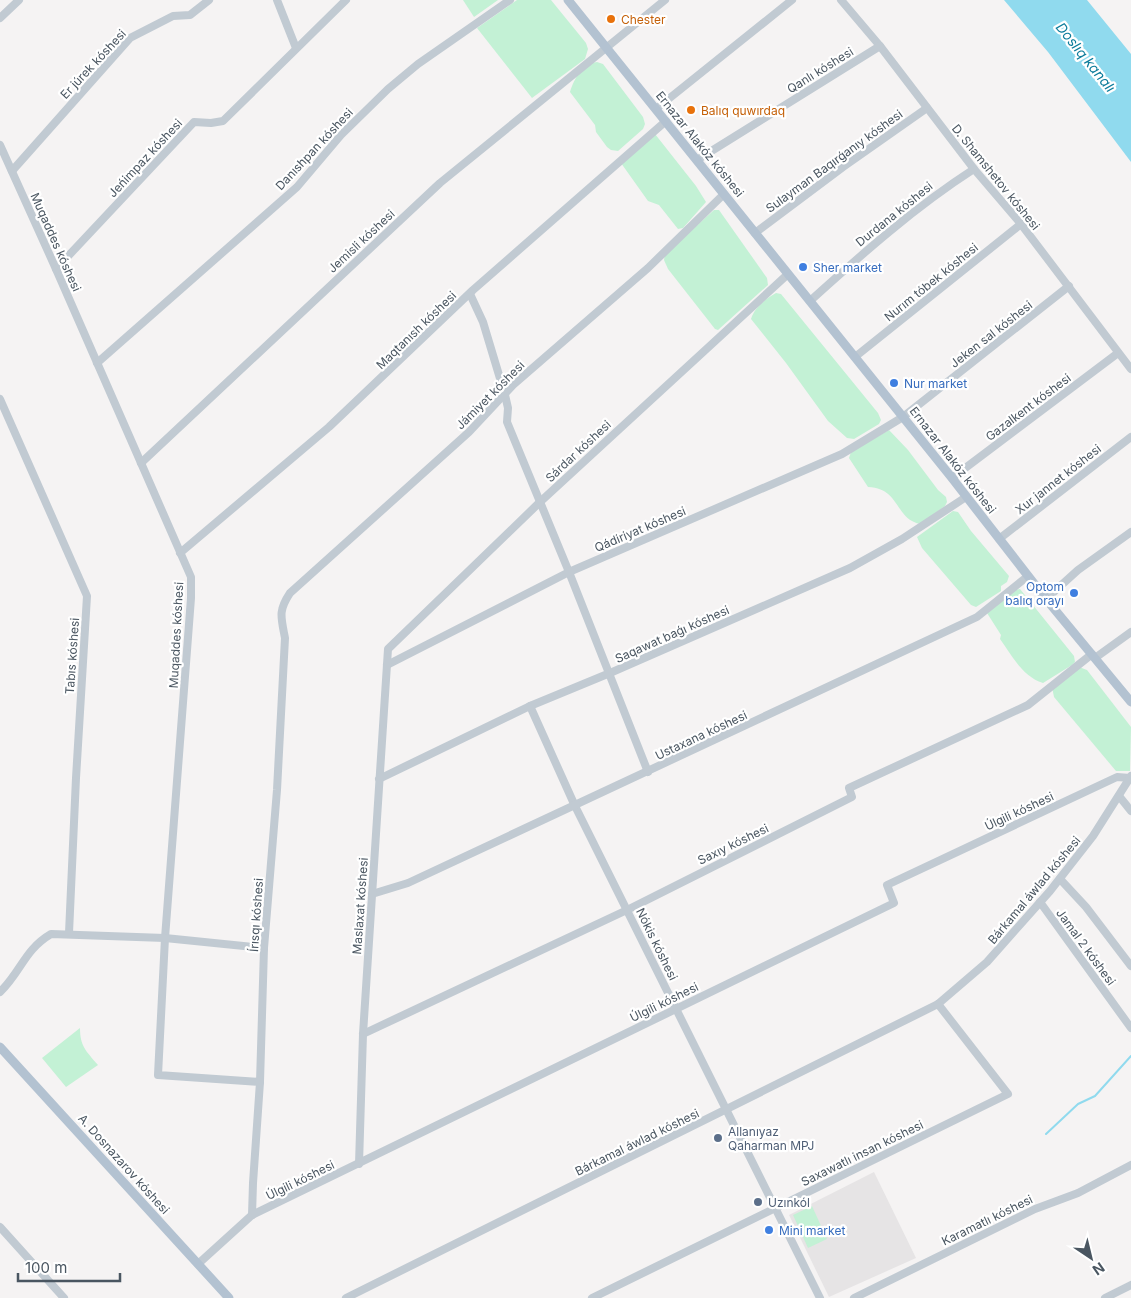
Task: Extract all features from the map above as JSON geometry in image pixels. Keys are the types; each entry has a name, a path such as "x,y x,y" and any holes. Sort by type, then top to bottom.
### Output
{"main road":[{"name":"Ernazar Alakóz kóshesi","path":"568,0 952,478 1046,599 1130,698"},
{"name":"A. Dosnazarov kóshesi","path":"0,1047 229,1298"}],"street":[{"path":"0,18 19,0"},
{"name":"Er júrek kóshesi","path":"12,172 130,38 174,16 190,15 209,0"},
{"path":"278,0 296,48"},
{"name":"Jeńimpaz kóshesi","path":"56,270 194,122 211,123 223,121 346,0"},
{"name":"Danıshpan kóshesi","path":"97,363 297,187 341,135 388,89 418,64 510,0"},
{"name":"Jemisli kóshesi","path":"141,463 440,183 665,0"},
{"path":"656,109 792,0"},
{"name":"D. Shamshetov kóshesi","path":"841,0 880,46 974,169 1021,224 1131,370"},
{"name":"Qanlı kóshesi","path":"697,160 880,46"},
{"name":"Sulayman Baqırǵanıy kóshesi","path":"755,233 843,167 927,108"},
{"name":"Maqtanısh kóshesi","path":"180,553 329,427 470,294 666,121"},
{"name":"Muqaddes kóshesi","path":"0,146 191,578 165,938 158,1075 260,1082"},
{"name":"Durdana kóshesi","path":"810,301 855,260 938,192 974,169"},
{"name":"Jámiyet kóshesi","path":"281,617 282,606 290,593 469,432 513,385 648,268 724,194"},
{"name":"Nurım tóbek kóshesi","path":"855,358 1021,224"},
{"name":"Sárdar kóshesi","path":"388,649 540,502 788,274"},
{"name":"Jeken sal kóshesi","path":"903,417 1069,286"},
{"path":"470,294 483,322 505,395 508,408 507,422 610,673 648,772"},
{"name":"Gazalkent kóshesi","path":"952,478 1118,353"},
{"name":"Tabıs kóshesi","path":"0,399 87,596 68,933"},
{"name":"Qádiriyat kóshesi","path":"387,665 569,572 842,454 903,417"},
{"name":"Xur jannet kóshesi","path":"1000,539 1131,437"},
{"name":"Saqawat baǵı kóshesi","path":"379,779 530,706 850,568 902,539 966,497"},
{"path":"1046,599 1078,570 1131,532"},
{"name":"Ustaxana kóshesi","path":"372,894 408,883 977,617 1028,576"},
{"name":"Írısqı kóshesi","path":"252,1215 260,1082 264,948 279,752 284,638 281,617"},
{"name":"Saxıy kóshesi","path":"363,1034 627,910 852,797 849,788 1028,704 1094,656 1131,632"},
{"name":"Maslaxat kóshesi","path":"359,1164 363,1034 388,649"},
{"name":"Nókis kóshesi","path":"530,706 576,806 820,1298"},
{"name":"Úlgili kóshesi","path":"198,1264 252,1215 894,903 887,885 1117,777 1131,777"},
{"name":"Bárkamal áwlad kóshesi","path":"346,1298 938,1004 987,962 1060,879 1094,836 1131,777"},
{"path":"1119,796 1131,811"},
{"path":"1060,879 1086,907 1131,966"},
{"name":"Jamal 2 kóshesi","path":"1040,902 1131,1028"},
{"path":"0,992 30,951 40,940 51,934 68,933 165,938 264,948"},
{"name":"Saxawatlı insan kóshesi","path":"592,1298 1008,1094 938,1004"},
{"name":"Karamatlı kóshesi","path":"854,1298 1035,1209 1078,1193 1131,1165"},
{"path":"0,1227 64,1298"},
{"path":"1105,1298 1131,1285"}],"shaded area":[{"path":"874,1172 916,1258 829,1297 789,1215"}],"green space":[{"path":"463,0 498,0 474,17"},
{"path":"517,0 551,0 586,43 588,49 585,59 532,98 477,28"},
{"path":"597,62 603,64 643,117 645,124 643,129 618,151 607,147 596,132 595,125 570,92 579,73 587,66"},
{"path":"655,134 696,186 706,202 683,228 678,229 659,205 648,201 621,163"},
{"path":"714,210 719,210 767,278 768,285 718,330 715,329 668,269 664,260 665,254"},
{"path":"776,293 781,294 878,413 881,420 879,424 854,439 847,438 828,421 751,319 761,304"},
{"path":"889,430 908,450 938,490 946,497 947,502 945,506 920,524 906,516 886,492 868,487 849,458 851,452"},
{"path":"953,511 958,512 971,531 1009,576 1007,582 1001,586 1001,591 976,607 971,605 922,548 917,537"},
{"path":"1020,589 1074,656 1075,662 1072,665 1043,683 1030,676 1018,665 1000,639 1001,635 987,613 1015,590"},
{"path":"1079,667 1087,670 1131,727 1130,771 1116,771 1054,697 1052,687"},
{"path":"80,1028 84,1048 98,1065 66,1087 42,1058"},
{"path":"812,1206 827,1239 808,1248 793,1215"}],"water":[{"name":"Doslıq kanalı","path":"1004,0 1087,0 1131,54 1131,162 1048,52"}],"waterway":[{"path":"1046,1134 1078,1104 1095,1096 1131,1056"}],"place":[{"name":"Chester","path":"611,19"},
{"name":"Balıq quwırdaq","path":"691,110"},
{"name":"Sher market","path":"803,267"},
{"name":"Nur market","path":"894,383"},
{"name":"Optom balıq orayı","path":"1074,593"},
{"name":"Allanıyaz Qaharman MPJ","path":"718,1138"},
{"name":"Uzınkól","path":"758,1202"},
{"name":"Mini market","path":"769,1230"}]}
